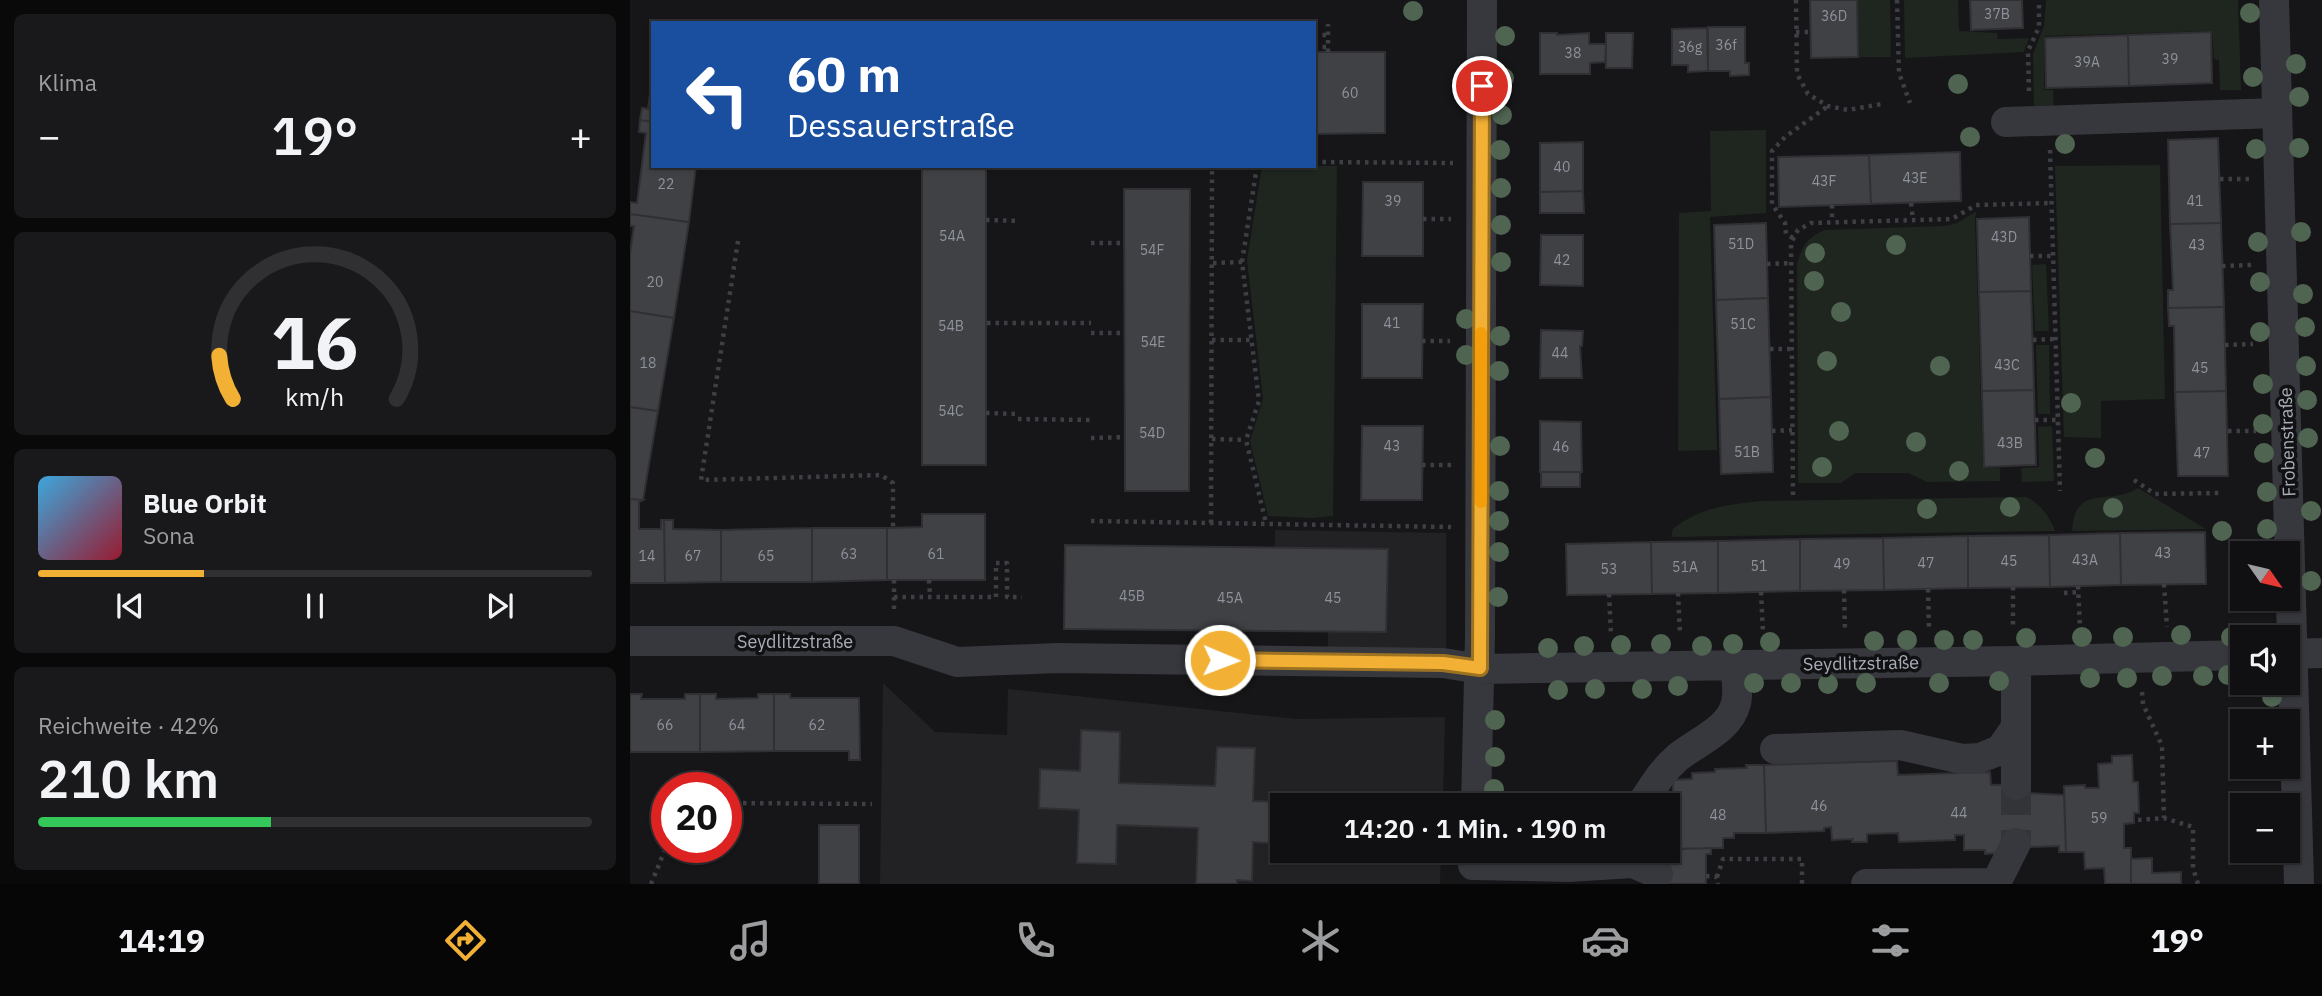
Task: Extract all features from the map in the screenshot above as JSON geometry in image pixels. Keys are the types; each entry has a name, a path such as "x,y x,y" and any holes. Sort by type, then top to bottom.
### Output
{"street":[{"path":"1476,793 1480,668 1482,0"},
{"name":"Frobenstraße","path":"2274,0 2301,653 2299,884"},
{"path":"2029,122 2277,113"},
{"name":"Seydlitzstraße","path":"630,641 894,641 957,662 1021,658 1097,658 1443,663 1480,668 2016,661 2230,654"},
{"path":"2016,661 2016,785"},
{"path":"1649,793 1677,758 1727,720 1737,703 1735,665"},
{"path":"1775,749 1900,745 1962,759 1980,758 2000,750 2016,727"},
{"path":"1866,884 1998,883 2016,843"},
{"path":"1581,866 1586,863"},
{"path":"1473,867 1633,863 1658,874"}],"path":[{"path":"1796,0 1797,74 1808,94 1828,106 1849,110 1882,104"},
{"path":"1897,0 1899,73 1910,103"},
{"path":"2039,0 2039,27 2028,51 2029,122 2052,203 2060,491"},
{"path":"1316,47 1328,50 1328,24"},
{"path":"1796,33 1811,32"},
{"path":"1316,35 1328,35"},
{"path":"1793,238 1786,234 1785,223 1772,204 1772,151 1785,137 1828,106"},
{"path":"1316,162 1456,163"},
{"path":"1212,168 1212,523"},
{"path":"1257,168 1242,262 1259,401 1247,440 1266,523"},
{"path":"2220,179 2249,179"},
{"path":"1912,203 1913,220"},
{"path":"1793,495 1791,243 1798,230 1811,223 1832,221 1952,219 1976,205 2052,203"},
{"path":"1832,205 1832,221"},
{"path":"1423,219 1455,219"},
{"path":"986,220 1020,220"},
{"path":"738,241 701,480 881,475 893,483 893,528"},
{"path":"1091,243 1125,243"},
{"path":"2030,256 2053,256"},
{"path":"1213,263 1242,262"},
{"path":"1767,264 1791,262"},
{"path":"2222,266 2252,265"},
{"path":"987,323 1091,323"},
{"path":"1091,333 1125,333"},
{"path":"2033,340 2055,339"},
{"path":"1212,340 1251,340"},
{"path":"1422,341 1455,341"},
{"path":"2225,345 2254,344"},
{"path":"1770,349 1792,349"},
{"path":"986,413 1091,420"},
{"path":"2035,420 2058,420"},
{"path":"1772,431 1792,430"},
{"path":"2228,431 2257,431"},
{"path":"1091,438 1125,438"},
{"path":"1212,439 1247,440"},
{"path":"1422,465 1454,465"},
{"path":"2134,480 2155,494 2222,493"},
{"path":"1091,521 1454,527"},
{"path":"894,597 996,597 996,563 1007,563 1007,597 1022,597"},
{"path":"894,580 894,614"},
{"path":"929,580 930,597"},
{"path":"2164,584 2166,626"},
{"path":"2012,587 2013,629"},
{"path":"1928,589 1929,631"},
{"path":"2064,593 2078,589 2080,628"},
{"path":"1844,590 1845,632"},
{"path":"1761,592 1763,633"},
{"path":"1678,593 1680,634"},
{"path":"1609,594 1611,635"},
{"path":"2142,692 2143,704 2162,746 2164,818"},
{"path":"742,803 872,804"},
{"path":"2138,820 2164,818 2193,827 2193,868 2198,884"},
{"path":"1718,884 1717,877 1723,859 1802,859 1802,884"},
{"path":"651,884 660,863"},
{"path":"1706,876 1717,877"}],"shaded area":[{"path":"1857,0 1890,0 1891,57 1858,57"},
{"path":"1904,0 1958,0 1959,31 1997,33 1998,39 2029,38 2024,52 1905,58"},
{"path":"2046,0 2238,0 2241,90 2220,90 2219,60 2214,59 2212,31 2044,36 2044,90 2053,90 2054,111 2034,112 2033,54 2044,26"},
{"path":"1766,130 1766,213 1710,217 1717,450 1678,451 1679,213 1711,211 1710,131"},
{"path":"2160,165 2165,399 2101,401 2101,438 2064,437 2055,166"},
{"path":"1337,166 1333,516 1268,516 1250,441 1263,399 1247,260 1262,168"},
{"path":"1977,211 1975,218 1983,468 2000,468 2000,481 1927,482 1908,473 1855,473 1841,483 1798,483 1797,264 1806,243 1825,230 1945,226 1957,223"},
{"path":"2046,264 2049,331 2035,331 2032,265"},
{"path":"2036,345 2049,345 2050,414 2038,414"},
{"path":"2052,426 2054,481 2022,482 2021,468 2039,467 2038,427"},
{"path":"2138,488 2206,529 2072,531 2079,506 2095,498 2116,496"},
{"path":"2026,497 2044,511 2055,531 1671,537 1673,529 1693,516 1715,508 1749,502"},
{"path":"1275,530 1446,533 1446,655 1328,653 1328,631 1386,632 1388,550 1275,547"},
{"path":"883,683 935,732 1007,735 1008,689 1296,719 1445,717 1443,793 1270,793 1270,863 1441,863 1440,884 880,884"}],"building":[{"path":"1810,0 1857,0 1858,57 1811,58"},
{"path":"1970,0 2022,0 2023,28 1971,30"},
{"path":"1708,27 1745,27 1745,63 1749,63 1749,75 1730,76 1730,71 1708,71"},
{"path":"1707,28 1708,71 1688,72 1688,65 1672,65 1672,29"},
{"path":"2211,32 2212,83 2129,86 2128,35"},
{"path":"1540,33 1589,33 1589,44 1606,44 1605,62 1590,63 1590,74 1540,74"},
{"path":"1606,33 1633,33 1632,68 1606,68"},
{"path":"2128,35 2129,86 2046,88 2045,38"},
{"path":"1316,52 1385,52 1385,133 1316,134"},
{"path":"651,85 651,122 640,120 642,108 648,109"},
{"path":"640,120 651,122 651,168 696,168 689,222 630,214 630,202 637,203 646,133 639,132"},
{"path":"2218,138 2221,223 2170,224 2168,140"},
{"path":"1583,142 1583,191 1540,192 1540,143"},
{"path":"1960,152 1961,201 1871,204 1869,155"},
{"path":"1869,155 1871,204 1779,207 1778,157"},
{"path":"922,168 986,168 986,465 922,465"},
{"path":"1363,182 1423,182 1423,256 1362,256"},
{"path":"1124,189 1190,189 1189,491 1125,491"},
{"path":"1583,191 1584,213 1540,213 1540,192"},
{"path":"630,214 689,222 674,318 630,311 630,253 634,226 630,226"},
{"path":"2029,217 2031,291 1979,292 1977,219"},
{"path":"1766,223 1768,298 1716,300 1714,225"},
{"path":"2221,223 2224,307 2168,308 2168,290 2173,290 2170,224"},
{"path":"1541,235 1583,235 1583,286 1540,285"},
{"path":"2031,291 2034,390 1982,391 1979,292"},
{"path":"1768,298 1771,397 1719,399 1716,300"},
{"path":"1362,304 1423,304 1422,378 1362,378"},
{"path":"2224,307 2226,391 2175,392 2174,326 2169,326 2168,308"},
{"path":"630,311 674,318 658,411 630,407"},
{"path":"1541,330 1583,331 1580,346 1582,378 1540,378"},
{"path":"2034,390 2036,465 1984,467 1982,391"},
{"path":"2226,391 2228,476 2178,476 2175,392"},
{"path":"1771,397 1773,472 1721,474 1719,399"},
{"path":"630,407 658,411 643,500 630,499"},
{"path":"1540,421 1581,422 1582,472 1540,472"},
{"path":"1362,426 1423,426 1422,500 1361,500"},
{"path":"1541,472 1580,472 1580,487 1541,487"},
{"path":"630,499 643,500 639,502 639,529 661,529 661,520 664,520 665,583 630,583"},
{"path":"922,514 985,514 985,580 887,580 887,528 922,527"},
{"path":"664,520 673,520 673,529 721,530 721,582 665,583"},
{"path":"812,528 812,582 721,582 721,530"},
{"path":"812,528 887,528 887,580 812,582"},
{"path":"2205,532 2206,584 2121,585 2120,533"},
{"path":"2120,533 2121,585 2050,587 2049,535"},
{"path":"2049,535 2050,587 1968,588 1968,536"},
{"path":"1968,536 1968,588 1884,590 1883,538"},
{"path":"1883,538 1884,590 1800,591 1800,539"},
{"path":"1800,539 1800,591 1718,593 1718,541"},
{"path":"1718,541 1718,593 1652,594 1651,542"},
{"path":"1651,542 1652,594 1567,595 1566,544"},
{"path":"1065,545 1388,549 1386,632 1064,629"},
{"path":"630,694 642,694 641,699 685,699 685,694 700,694 700,752 630,752"},
{"path":"700,694 716,694 716,699 758,698 758,694 774,694 774,751 700,752"},
{"path":"774,694 790,694 790,698 859,698 860,760 849,760 849,751 774,751"},
{"path":"1081,730 1120,732 1119,783 1215,786 1217,747 1255,748 1253,801 1270,801 1270,843 1253,842 1252,881 1237,880 1237,884 1196,884 1198,828 1117,825 1116,864 1077,863 1079,810 1039,808 1040,769 1080,771"},
{"path":"2132,755 2133,782 2138,782 2139,813 2134,813 2134,823 2124,824 2124,848 2131,848 2131,884 2105,884 2104,868 2085,869 2084,852 2066,852 2064,786 2085,785 2085,788 2099,788 2098,764 2112,763 2112,756"},
{"path":"1897,761 1898,775 1990,772 1991,785 2026,784 2029,780 2029,793 2064,795 2066,852 2059,852 2059,846 2030,847 1985,854 1985,850 1964,850 1964,835 1955,835 1955,840 1899,842 1898,833 1867,834 1867,842 1852,842 1853,839 1832,840 1831,827 1824,828 1824,831 1766,833 1764,765"},
{"path":"1746,765 1764,765 1766,833 1734,833 1734,838 1723,838 1723,848 1680,849 1680,793 1673,793 1673,780 1692,779 1692,773 1715,772 1715,769 1747,768"},
{"path":"819,825 859,825 859,884 819,884"},
{"path":"1711,848 1711,854 1706,854 1706,884 1658,884 1658,863 1680,863 1680,849"},
{"path":"2152,858 2152,873 2181,872 2181,884 2131,884 2131,859"}],"tunnel":[{"path":"2016,785 2016,843"}],"slow traffic":[{"path":"1481,333 1481,502"}],"route":[{"path":"1220,660 1443,663 1480,668 1482,86"}]}
